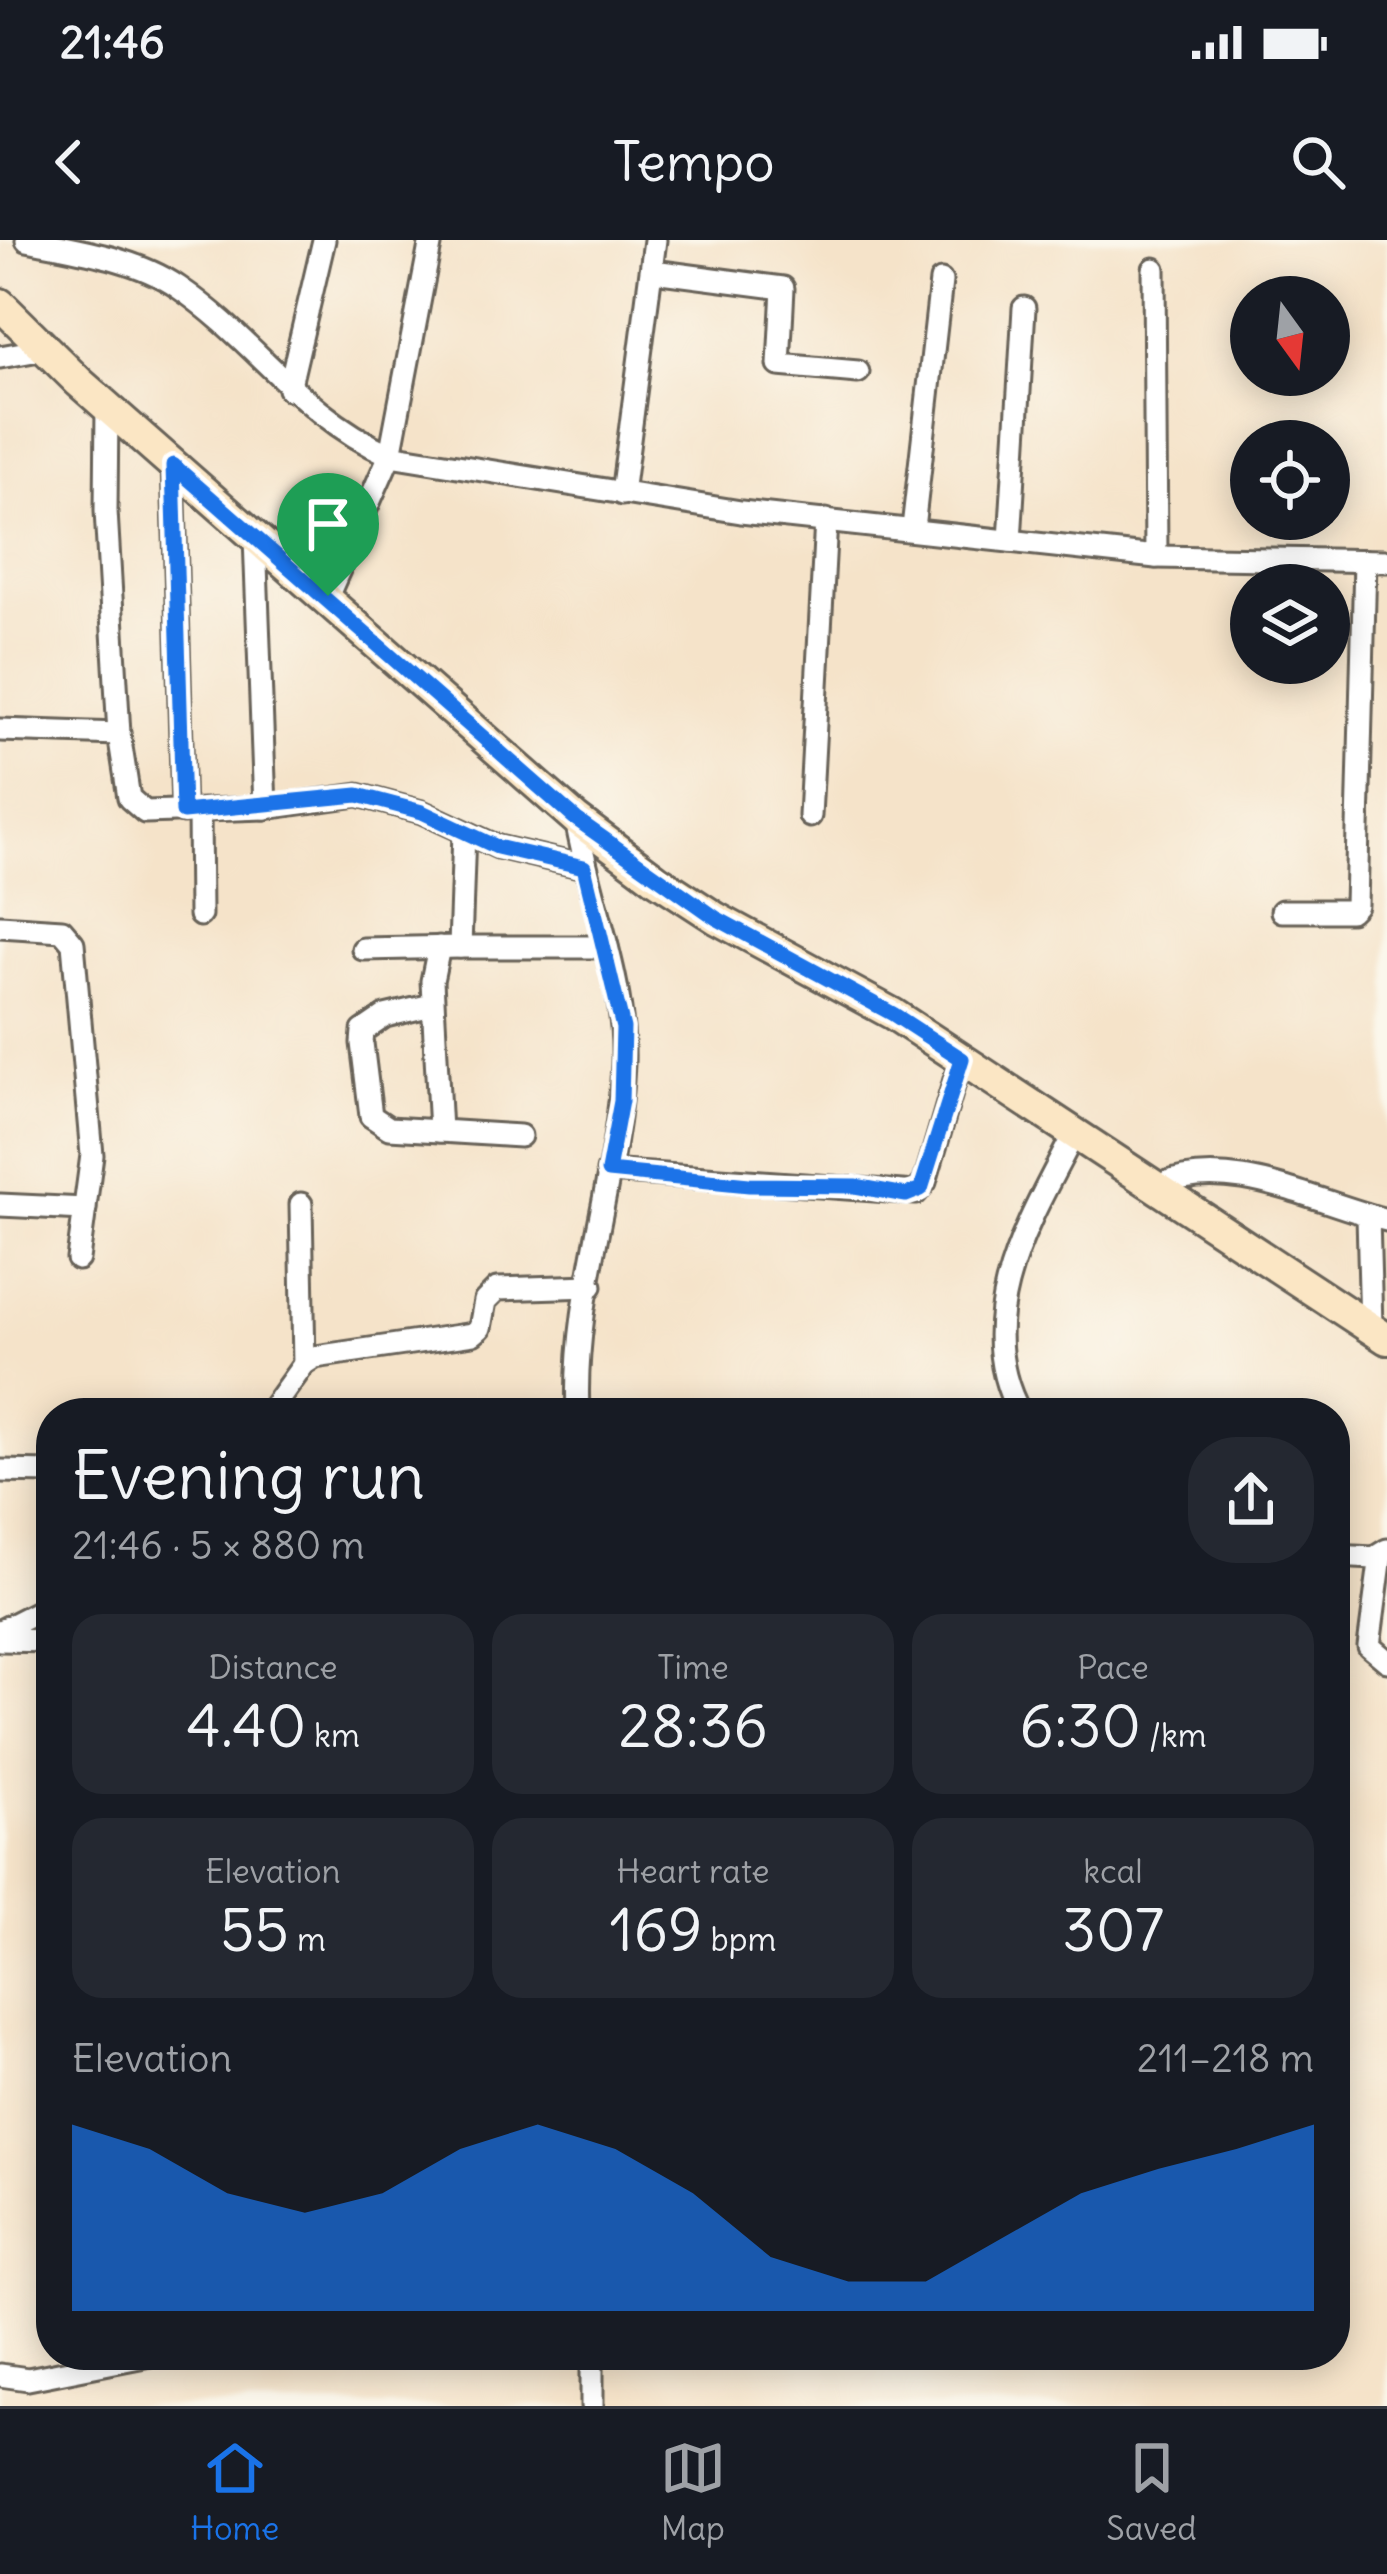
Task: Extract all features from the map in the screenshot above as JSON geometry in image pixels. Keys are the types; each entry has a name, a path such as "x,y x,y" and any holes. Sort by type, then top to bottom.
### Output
{"street":[{"path":"27,240 115,261 178,286 289,389 349,437 390,455 622,494 1156,557 1376,561 1356,905 1350,911 1282,911"},
{"path":"289,389 324,240"},
{"path":"328,596 390,455 430,240"},
{"path":"622,494 655,240"},
{"path":"1154,269 1156,557"},
{"path":"653,271 783,287 779,365 858,372"},
{"path":"913,528 941,281"},
{"path":"0,304 107,407 328,596 576,819 716,918 893,1014 1379,1333"},
{"path":"1010,541 1024,308"},
{"path":"0,357 46,349"},
{"path":"107,407 106,511 119,734 134,806 145,812 191,812 358,795 422,812 541,860 584,867"},
{"path":"173,465 200,914"},
{"path":"810,816 826,520"},
{"path":"255,537 265,808"},
{"path":"0,730 119,734"},
{"path":"576,819 619,1001 623,1060 580,1398"},
{"path":"440,1131 432,1005 450,947 464,832"},
{"path":"0,926 62,930 73,943 90,1108 78,1259"},
{"path":"363,949 607,947"},
{"path":"432,1005 375,1021 363,1031 369,1108 377,1122 388,1128 520,1136"},
{"path":"608,1171 916,1193 925,1182 962,1059"},
{"path":"1013,1398 999,1368 1004,1296 1022,1237 1075,1132"},
{"path":"1159,1185 1203,1174 1268,1184 1378,1218 1379,1333"},
{"path":"301,1204 304,1364"},
{"path":"0,1205 85,1209"},
{"path":"279,1398 304,1364 329,1352 478,1332 485,1301 497,1289 591,1286"},
{"path":"0,1471 36,1472"},
{"path":"1350,1555 1384,1552 1369,1646 1387,1661"},
{"path":"0,1636 36,1614"},
{"path":"0,1636 36,1640"},
{"path":"0,2374 8,2380 28,2379 74,2370"},
{"path":"592,2370 592,2406"}],"route":[{"path":"173,465 328,596 576,819 656,879 716,918 893,1014 962,1059 921,1189 906,1195 855,1186 749,1185 608,1171 621,1101 623,1028 584,867 497,847 422,812 375,797 342,795 265,808 183,812 173,465"}]}
